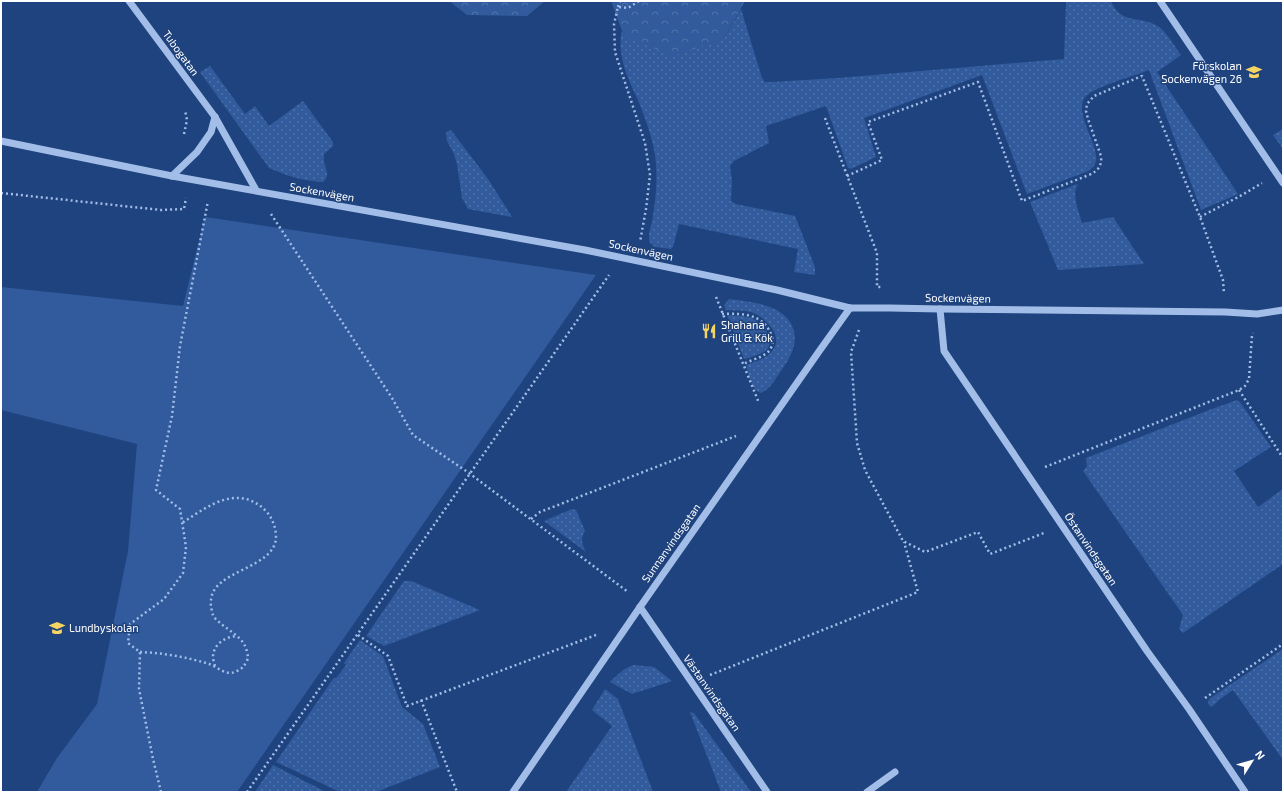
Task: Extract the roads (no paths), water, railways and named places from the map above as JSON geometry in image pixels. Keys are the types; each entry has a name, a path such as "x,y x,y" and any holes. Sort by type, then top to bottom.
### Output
{"street":[{"name":"Tubogatan","path":"130,1 215,117 256,190"},
{"path":"1160,1 1283,183"},
{"path":"172,176 197,152 211,132 215,117"},
{"name":"Sockenvägen","path":"1,141 172,176 585,250 777,290 850,308 1225,312 1257,314 1283,310"},
{"name":"Sunnanvindsgatan","path":"513,792 640,607 850,308"},
{"name":"Östanvindsgatan","path":"940,309 944,351 1147,651 1246,792"},
{"name":"Västanvindsgatan","path":"640,607 767,792"},
{"path":"867,792 895,772"}],"place":[{"name":"Förskolan Sockenvägen 26","path":"1254,72"},
{"name":"Shahana Grill & Kök","path":"709,331"},
{"name":"Lundbyskolan","path":"57,628"}]}
